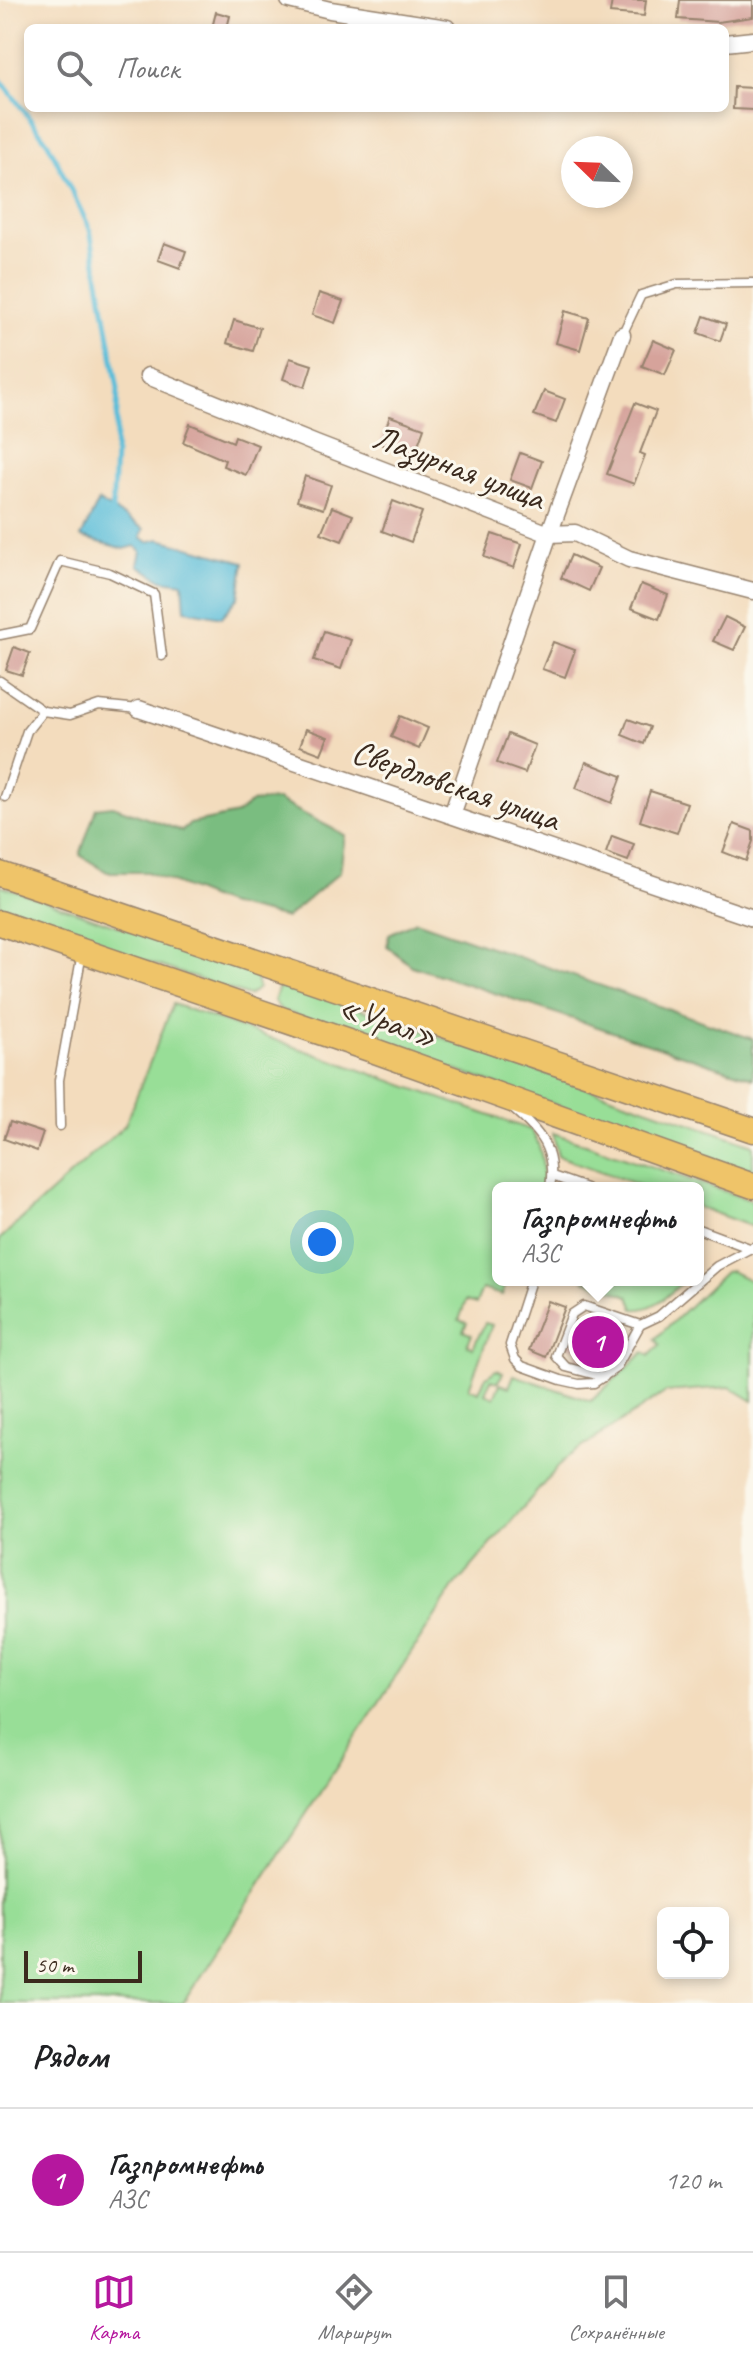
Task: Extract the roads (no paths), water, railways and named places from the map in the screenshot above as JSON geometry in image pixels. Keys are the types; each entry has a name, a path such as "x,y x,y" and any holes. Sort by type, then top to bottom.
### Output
{"main road":[{"name":"«Урал»","path":"0,874 753,1130"},
{"name":"«Урал»","path":"0,923 753,1186"}],"street":[{"path":"289,0 330,10 421,24"},
{"path":"729,43 753,40"},
{"path":"452,815 622,335"},
{"name":"Лазурная улица","path":"148,376 549,534 575,533 629,559 753,591"},
{"name":"Свердловская улица","path":"139,709 753,918"}],"lane":[{"path":"622,335 641,295 677,284 753,283"},
{"path":"0,635 30,629 60,561 110,573 154,594 162,656"},
{"path":"0,681 43,711 70,715 99,705 139,709"},
{"path":"5,797 27,731 43,711"},
{"path":"60,1126 59,1080 82,951"},
{"path":"498,1096 538,1131 546,1146 551,1182"},
{"path":"552,1176 569,1182"},
{"path":"704,1231 752,1248"},
{"path":"704,1277 717,1266 752,1248"},
{"path":"529,1286 510,1345 515,1359 522,1366 570,1382 594,1383 616,1368 640,1325 659,1316 694,1286"},
{"path":"604,1377 566,1367 556,1356 572,1314 578,1308 591,1307 640,1325"}],"water":[{"path":"99,501 144,529 141,537 148,542 159,539 244,562 239,597 222,617 185,610 183,583 162,580 138,565 141,551 135,546 124,549 81,537"}],"waterway":[{"path":"0,79 24,111"},
{"path":"25,112 48,143 90,229 118,389 112,517"}],"place":[{"name":"Газпромнефть","path":"598,1342"}]}
